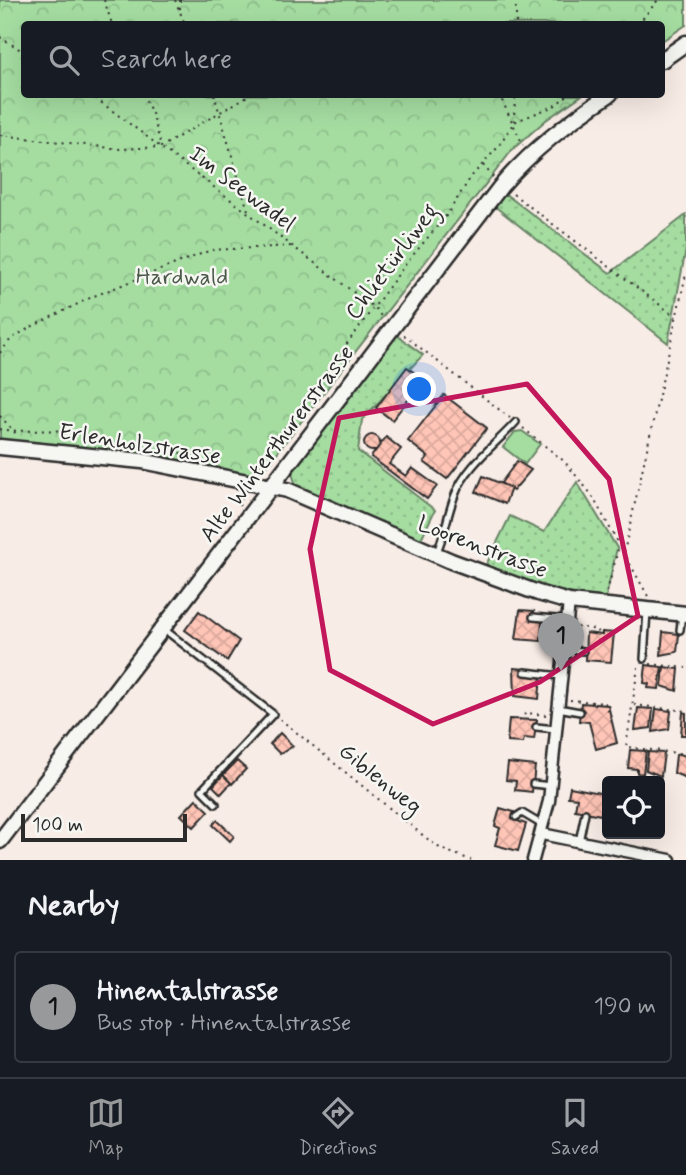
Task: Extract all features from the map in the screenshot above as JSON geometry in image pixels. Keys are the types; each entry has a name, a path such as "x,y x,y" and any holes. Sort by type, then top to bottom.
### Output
{"main road":[{"path":"665,58 686,43"},
{"name":"Alte Winterthurerstrasse","path":"0,841 501,186 531,154 605,98"},
{"name":"Erlenholzstrasse","path":"0,447 142,461 271,488"},
{"name":"Loorenstrasse","path":"271,488 315,500 436,554 569,602 684,614"}],"street":[{"path":"533,860 543,830 551,786 564,649 570,623 569,602"},
{"path":"543,830 579,842 670,860"}],"lane":[{"path":"436,554 455,493 480,459 516,422"},
{"path":"641,661 652,612"},
{"path":"680,630 684,614"},
{"path":"533,617 570,623"},
{"path":"162,628 274,714 202,790 216,804"},
{"path":"564,649 583,651"},
{"path":"525,673 561,676"},
{"path":"559,709 580,712"},
{"path":"536,727 556,729"},
{"path":"533,784 551,786"},
{"path":"516,817 522,813 543,830"},
{"path":"579,842 585,813"}],"path":[{"path":"104,0 111,21"},
{"path":"175,0 184,21"},
{"path":"180,0 180,10"},
{"path":"516,0 516,21"},
{"path":"640,21 658,0"},
{"path":"0,37 21,50"},
{"name":"Im Seewadel","path":"95,98 376,309"},
{"path":"145,98 153,116 161,147"},
{"path":"215,98 249,215"},
{"path":"0,135 120,149 161,147 245,98"},
{"path":"501,98 531,154"},
{"path":"513,122 515,98"},
{"path":"513,122 554,106 564,98"},
{"name":"Chlietürliweg","path":"255,468 482,164 498,147 513,122"},
{"path":"482,164 501,186 677,318"},
{"path":"0,353 11,339 73,306 211,250 294,246"},
{"path":"624,552 686,274"},
{"path":"0,416 16,432 22,448"},
{"path":"0,429 16,432 40,428 73,431 106,442 165,448 210,462"},
{"path":"604,601 620,545 652,612"},
{"path":"570,623 597,630 600,635"},
{"path":"641,661 626,747 686,754"},
{"path":"650,664 686,668"},
{"path":"519,720 526,713 559,709 581,699 605,703 612,721"},
{"path":"633,705 686,711"},
{"name":"Giblenweg","path":"274,714 441,849 471,860"}],"highlighted area":[{"path":"527,384 609,479 638,616 540,682 433,724 330,670 310,549 339,418"}],"green space":[{"name":"Hardwald","path":"0,0 686,0 686,25 665,39 665,21 21,21 21,98 578,98 546,120 513,149 276,454 250,474 0,442"},
{"path":"504,193 610,273 686,215 686,249 668,343 493,205"},
{"path":"394,333 423,355 362,420 358,451 435,510 420,541 296,486 292,473"},
{"path":"522,431 540,444 525,464 503,447 515,432"},
{"path":"577,482 617,548 605,601 519,582 485,567 510,516 544,532"}],"building":[{"path":"407,367 424,380 392,420 376,408"},
{"path":"444,395 487,428 447,479 424,462 428,457 408,441"},
{"path":"372,435 378,437 378,449 372,451 366,449 364,443 366,437"},
{"path":"386,437 401,449 389,464 406,476 412,468 437,486 427,499 371,457"},
{"path":"517,461 531,470 513,491 501,483"},
{"path":"483,476 511,488 505,504 476,492"},
{"path":"520,610 534,611 533,621 542,621 541,641 516,639"},
{"path":"199,611 239,641 227,661 185,630"},
{"path":"602,632 614,633 611,662 585,660 586,633 602,635"},
{"path":"663,632 679,634 677,652 661,655"},
{"path":"646,665 662,667 659,689 648,688 649,684 644,683"},
{"path":"664,667 679,669 677,691 662,686"},
{"path":"514,668 525,669 525,675 541,676 539,699 515,696"},
{"path":"581,703 608,705 617,743 596,749 589,722 579,721"},
{"path":"638,708 653,709 651,728 635,730"},
{"path":"656,709 671,711 669,729 653,732"},
{"path":"683,712 686,713 686,735 681,735"},
{"path":"509,719 537,720 534,739 524,738 523,743 507,742"},
{"path":"280,733 293,746 280,754 270,744"},
{"path":"630,750 646,751 643,774 637,773 637,769 628,768"},
{"path":"648,752 664,753 661,776 646,770"},
{"path":"676,755 686,756 686,778 674,773"},
{"path":"237,761 246,769 232,784 223,775"},
{"path":"508,763 535,766 532,792 515,790 516,781 506,780"},
{"path":"223,775 231,783 221,794 213,786"},
{"path":"570,787 602,793 601,815 575,810 577,798 568,797"},
{"path":"196,799 209,811 194,827 181,815"},
{"path":"500,808 514,812 512,819 526,824 518,851 495,845 500,828 495,826"},
{"path":"217,820 234,836 230,841 213,825"}],"place":[{"name":"Hinentalstrasse","path":"561,671"}]}
